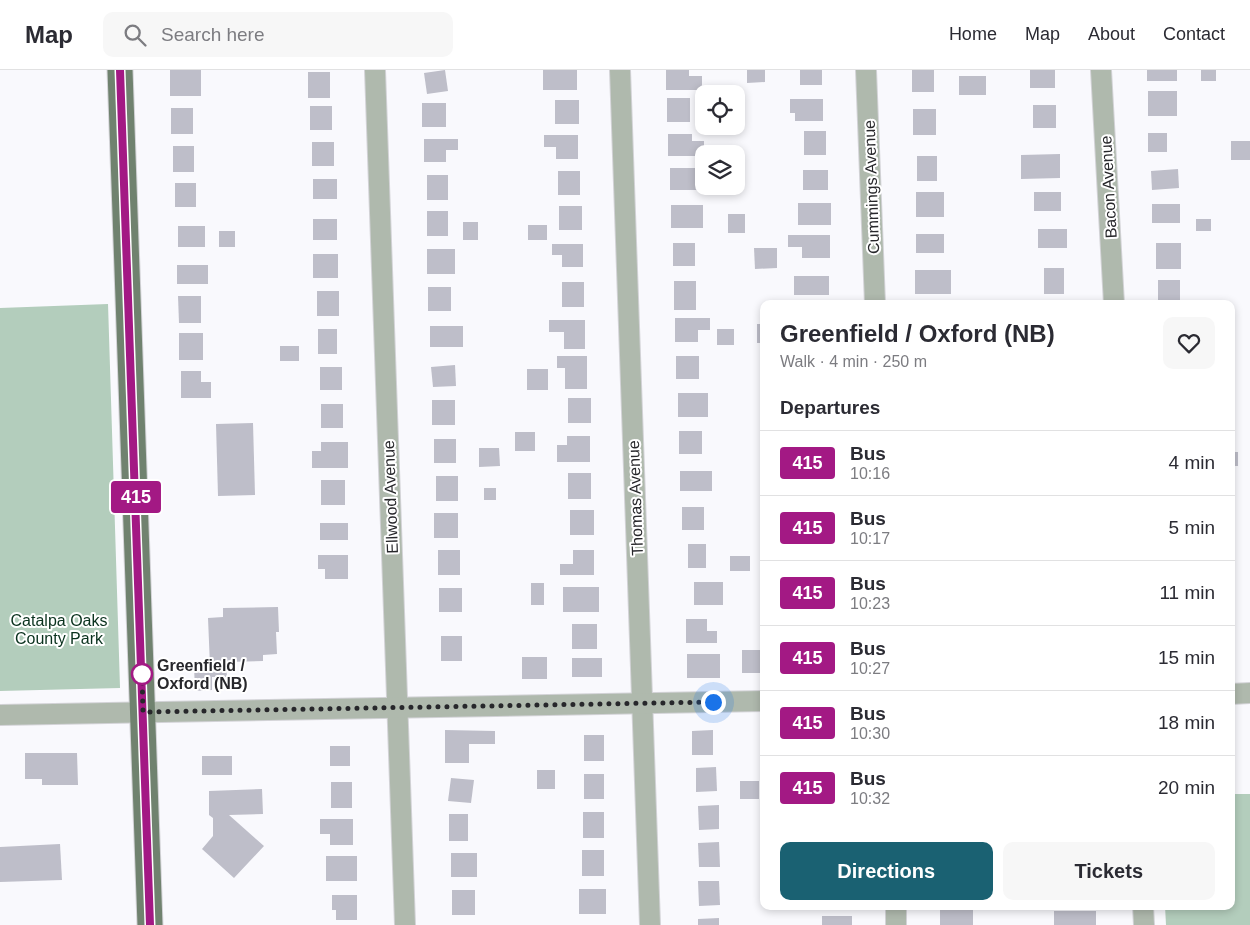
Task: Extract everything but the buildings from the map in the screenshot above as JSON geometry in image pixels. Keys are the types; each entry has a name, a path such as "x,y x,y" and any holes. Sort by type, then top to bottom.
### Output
{"main road":[{"path":"120,70 150,925"}],"street":[{"name":"Ellwood Avenue","path":"375,70 405,925"},
{"name":"Thomas Avenue","path":"620,70 650,925"},
{"name":"Cummings Avenue","path":"866,70 875,300"},
{"name":"Bacon Avenue","path":"1101,70 1114,300"},
{"path":"1235,694 1250,693"},
{"path":"0,715 760,701"},
{"path":"896,910 896,925"},
{"path":"1143,910 1144,925"}],"green space":[{"name":"Catalpa Oaks County Park","path":"108,304 120,688 0,691 0,308"},
{"path":"1235,794 1250,794 1250,925 1166,925 1165,910 1235,910"}],"bus line":[{"name":"415","path":"120,70 145,739 150,925"}],"place":[{"name":"Greenfield / Oxford (NB)","path":"142,674"}],"route":[{"path":"142,674 143,712 713,702"}]}
